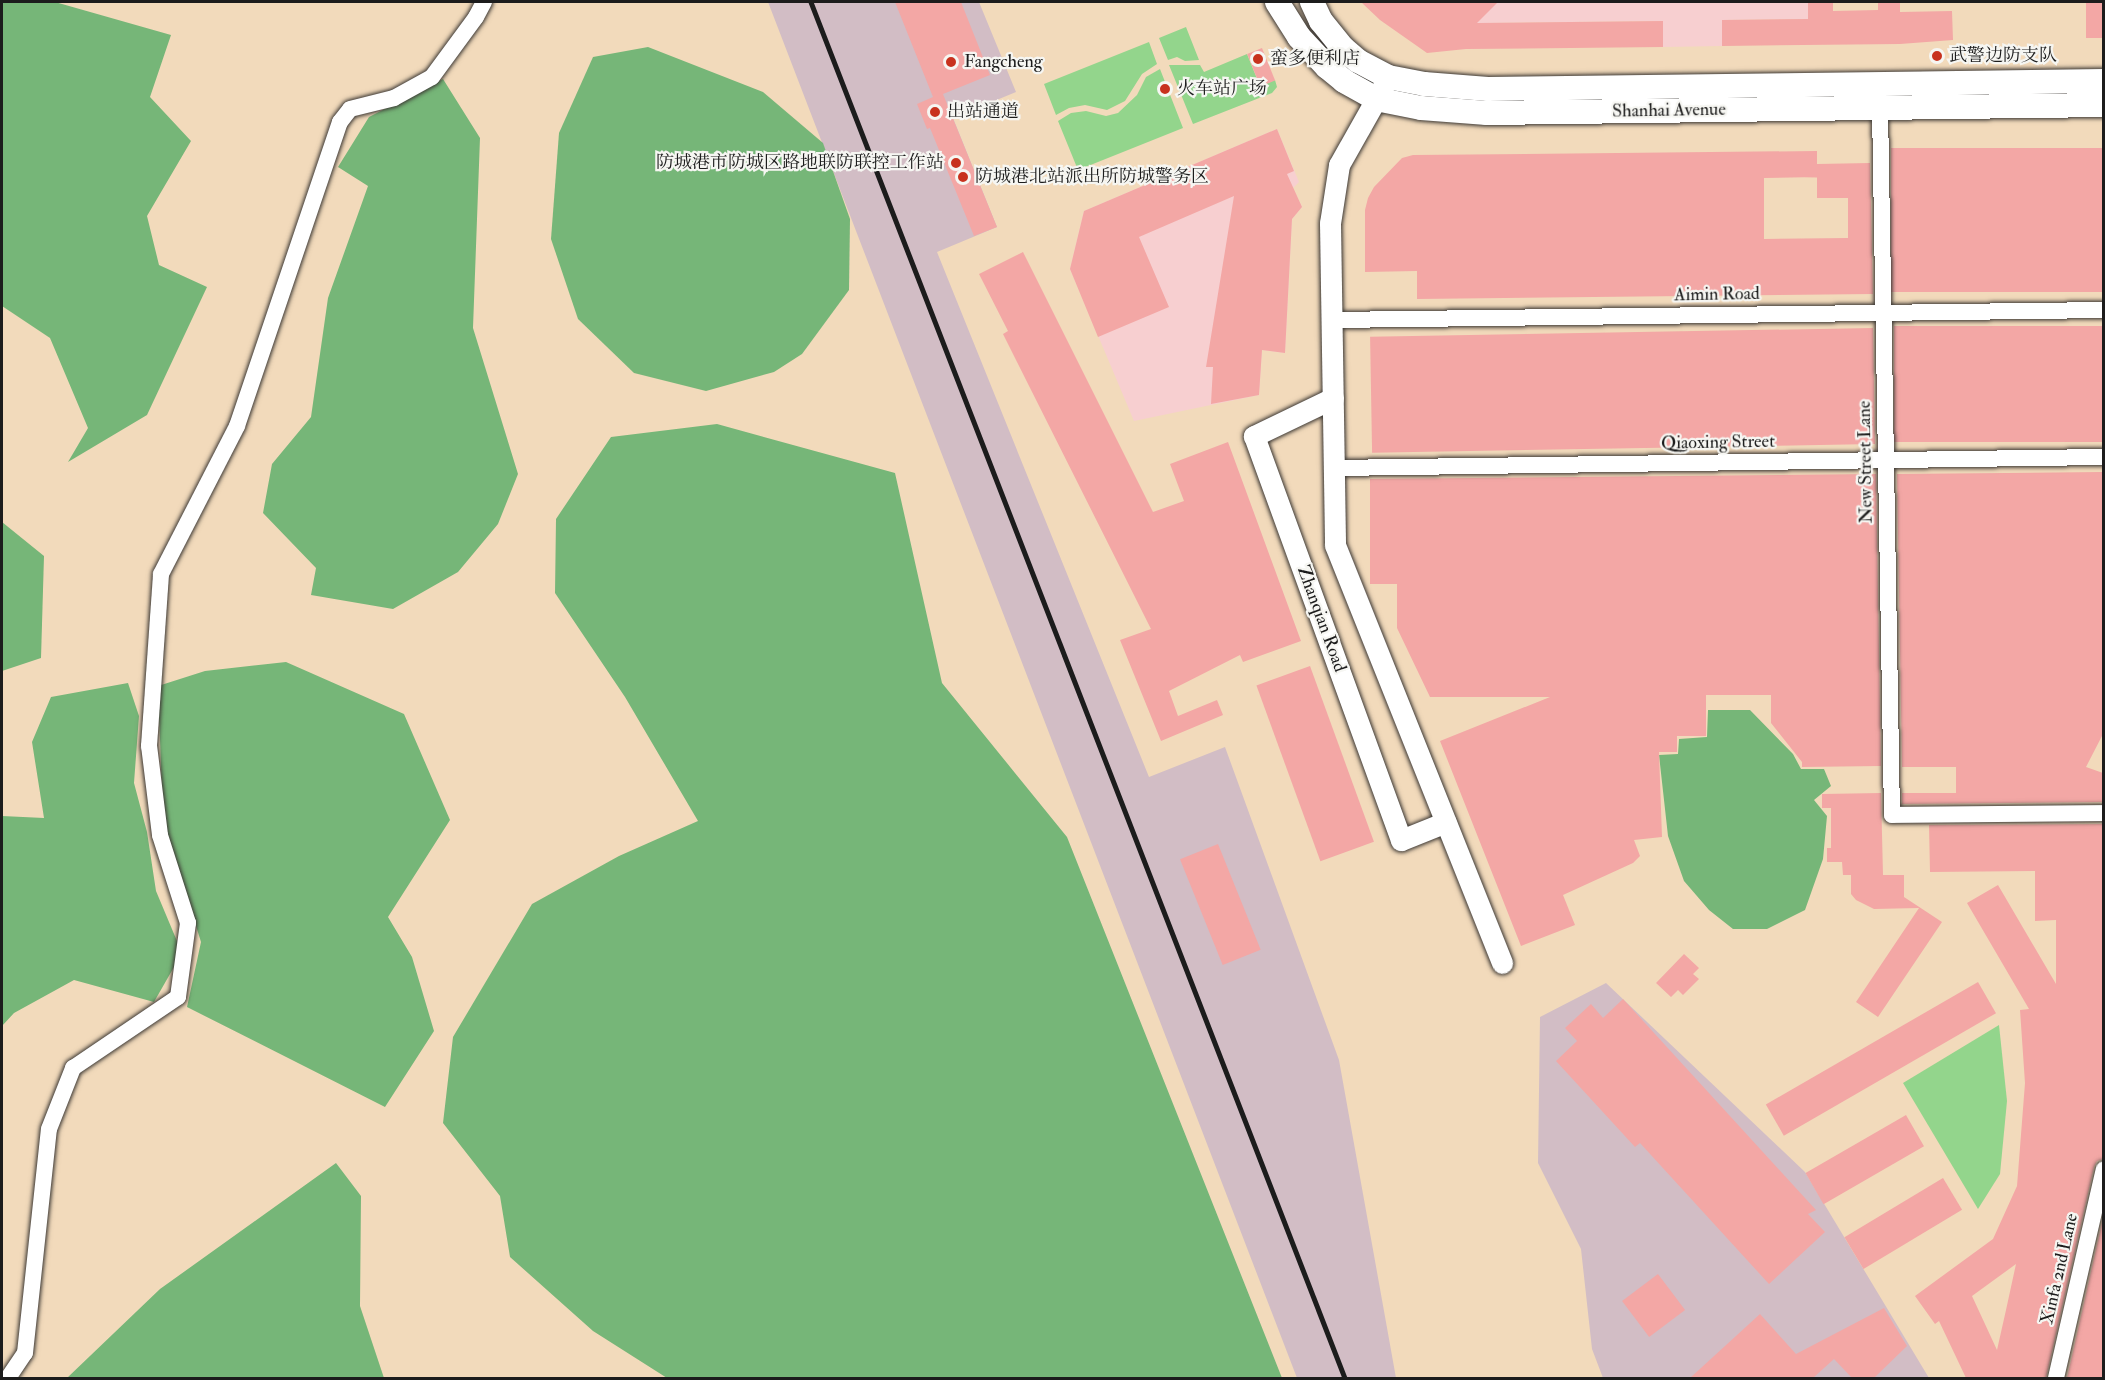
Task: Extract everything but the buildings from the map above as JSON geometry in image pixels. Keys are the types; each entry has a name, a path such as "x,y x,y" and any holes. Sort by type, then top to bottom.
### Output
{"main road":[{"name":"Shanhai Avenue","path":"1277,2 1299,37 1327,67 1344,81 1376,99 1421,108 1487,113 2103,105"},
{"name":"Shanhai Avenue","path":"1312,2 1321,21 1343,48 1358,61 1389,77 1424,84 1488,89 2103,81"}],"street":[{"path":"9,1378 25,1353 49,1129 73,1068 178,997 188,923 160,835 148,746 161,574 237,426 340,122 350,109 394,98 432,77 476,17 484,2"},
{"path":"1389,77 1339,165 1330,223 1335,545 1502,963"},
{"name":"New Street Lane","path":"1880,108 1892,815 2103,813"},
{"name":"Aimin Road","path":"1332,320 2103,310"},
{"name":"Zhanqian Road","path":"1333,398 1254,436 1401,840 1446,822"},
{"name":"Qiaoxing Street","path":"1334,468 2103,457"},
{"name":"Xinfa 2nd Lane","path":"2055,1378 2103,1169"}],"shaded area":[{"path":"768,2 979,2 1016,92 953,118 997,227 937,252 1149,777 1225,747 1339,1060 1396,1378 1297,1378"},
{"path":"1424,2 1808,2 1808,19 1722,20 1722,46 1663,47 1662,21 1485,23 1465,38"},
{"path":"1277,129 1299,182 1293,188 1302,207 1292,219 1285,353 1262,350 1259,395 1134,421 1070,269 1084,211"},
{"path":"1606,983 1805,1172 1929,1378 1603,1378 1592,1349 1581,1249 1538,1163 1540,1017"}],"green space":[{"path":"2,2 55,2 171,35 150,97 191,141 147,216 159,265 207,287 147,415 68,462 88,428 50,338 2,306"},
{"path":"1186,27 1199,60 1185,61 1177,57 1168,60 1159,38"},
{"path":"1149,42 1157,64 1142,74 1125,101 1107,110 1085,105 1069,108 1056,115 1044,84"},
{"path":"648,47 763,92 823,143 850,219 849,290 802,354 774,372 706,391 634,373 578,319 551,239 559,133 593,57"},
{"path":"1247,54 1260,86 1275,80 1277,87 1272,93 1193,124 1169,65 1200,65 1204,72"},
{"path":"1160,69 1183,128 1078,170 1058,121 1071,113 1086,111 1106,116 1118,113 1137,95 1146,77"},
{"path":"443,79 480,138 473,328 518,474 498,524 458,572 393,609 311,595 316,568 263,513 272,464 311,417 328,298 368,186 338,167 369,117"},
{"path":"717,424 895,473 942,683 1067,837 1282,1378 667,1378 593,1331 510,1257 500,1196 443,1123 453,1037 532,904 619,856 698,821 625,697 555,593 556,519 611,437"},
{"path":"2,522 44,556 41,658 2,671"},
{"path":"286,662 404,714 450,820 388,917 412,957 434,1031 385,1107 187,1007 201,942 163,820 158,686 205,671"},
{"path":"128,683 139,716 134,783 147,832 156,891 182,953 154,1002 74,980 14,1013 2,1026 2,816 44,818 32,742 51,697"},
{"path":"1708,710 1750,710 1793,754 1801,769 1824,769 1831,786 1814,800 1827,816 1823,859 1805,910 1767,929 1733,929 1709,910 1684,881 1668,836 1659,755 1678,754 1679,739 1707,737"},
{"path":"1999,1025 2007,1101 2000,1174 1978,1209 1903,1083"},
{"path":"336,1163 361,1196 360,1306 384,1378 67,1378 160,1289"}],"railway":[{"path":"811,2 1345,1378"}],"place":[{"name":"武警边防支队","path":"1937,56"},
{"name":"蛮多便利店","path":"1258,59"},
{"name":"Fangcheng","path":"951,62"},
{"name":"火车站广场","path":"1165,89"},
{"name":"出站通道","path":"935,112"},
{"name":"防城港市防城区路地联防联控工作站","path":"956,163"},
{"name":"防城港北站派出所防城警务区","path":"963,177"}]}
